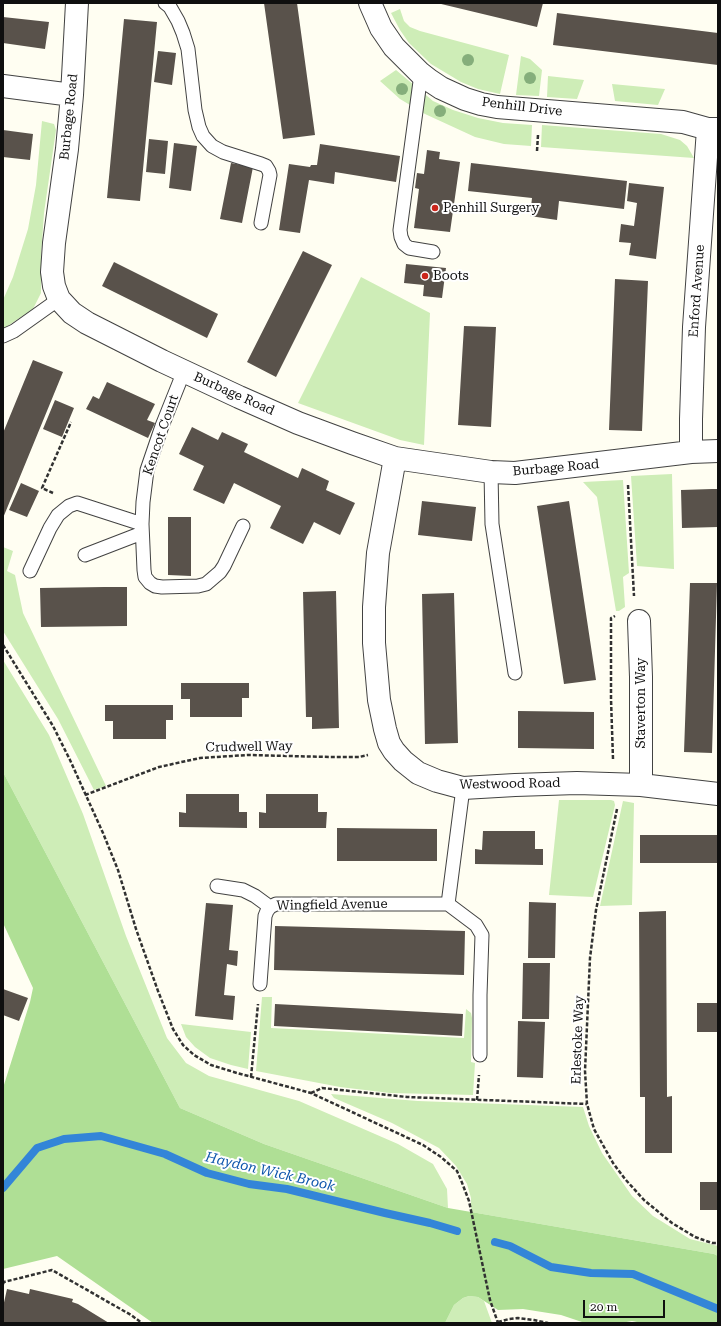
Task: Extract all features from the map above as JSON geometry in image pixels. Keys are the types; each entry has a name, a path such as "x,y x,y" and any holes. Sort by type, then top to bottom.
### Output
{"street":[{"name":"Burbage Road","path":"77,3 72,95 67,149 54,243 52,272 54,286 59,299 72,313 87,323 184,371 298,423 395,458 491,472 515,473 627,461 691,452 718,451"},
{"name":"Penhill Drive","path":"370,3 381,28 394,47 421,74 441,88 465,98 497,107 683,122 713,129"},
{"path":"3,86 72,95"},
{"name":"Enford Avenue","path":"691,452 694,327 713,129"},
{"name":"Westwood Road","path":"395,458 378,554 374,607 374,643 379,700 389,743 403,761 418,773 437,782 463,788 577,783 641,785 718,794"},
{"name":"Staverton Way","path":"639,621 641,677 641,785"}],"lane":[{"path":"165,3 170,7 178,21 188,49 195,110 203,136 212,146 223,152 262,164 266,166 269,171 270,175 261,223"},
{"path":"421,74 400,230 404,244 409,248 433,252"},
{"path":"3,336 14,331 59,299"},
{"name":"Kencot Court","path":"184,371 162,426 147,470 143,502 142,529 145,577 155,586 162,587 198,586 206,584 220,572 243,526"},
{"path":"491,472 492,524 515,672"},
{"path":"30,571 50,528 58,516 69,506 77,503 142,529"},
{"path":"85,555 142,529"},
{"path":"463,788 448,904 476,925 482,935 480,1055"},
{"path":"217,886 242,890 255,896 270,907"},
{"name":"Wingfield Avenue","path":"260,984 265,916 270,907 276,904 448,904"}],"path":[{"path":"71,422 42,488 77,503"},
{"path":"627,461 633,591 639,621"},
{"path":"3,645 53,726 103,833 118,870 155,984 183,1045 194,1055 211,1065 311,1093 423,1145 441,1157 456,1171 469,1201 490,1300 498,1323 509,1318 548,1323"},
{"name":"Crudwell Way","path":"85,795 160,767 200,758 248,755 359,757 394,751"},
{"name":"Erlestoke Way","path":"618,784 618,803 596,910 590,958 586,1071 587,1104 594,1129 613,1162 625,1179 644,1200 672,1223 695,1237 718,1243"},
{"path":"251,1077 260,984"},
{"path":"477,1100 480,1055"},
{"path":"311,1093 322,1088 407,1097 587,1104"},
{"path":"3,1284 4,1282 52,1270 131,1315 142,1323"}],"green space":[{"path":"400,9 404,21 410,27 509,55 500,94 478,89 461,82 431,64 409,43 400,30 391,13"},
{"path":"521,56 530,59 542,70 539,96 516,95"},
{"path":"396,70 433,101 453,110 478,118 503,123 532,125 531,146 504,144 475,137 425,114 400,99 380,81"},
{"path":"548,76 584,80 577,99 547,97"},
{"path":"612,84 665,89 658,105 615,101"},
{"path":"42,121 54,124 56,130 44,213 41,256 41,293 33,309 3,329 3,300 13,277 28,229 36,185"},
{"path":"542,125 661,134 680,140 687,146 694,158 541,147"},
{"path":"361,277 430,313 424,445 400,440 298,403"},
{"path":"672,474 674,569 637,566 631,476"},
{"path":"623,480 629,573 623,577 625,607 619,611 616,611 597,497 583,482"},
{"path":"3,547 13,551 7,571 15,575 23,613 106,786 94,790 58,719 3,631"},
{"path":"3,660 49,735 83,814 126,936 167,1038 186,1063 209,1076 299,1101 398,1144 433,1164 447,1189 448,1208 264,1144 180,1108 3,772"},
{"path":"3,772 180,1108 264,1144 448,1208 714,1254 718,1256 718,1323 642,1323 632,1321 621,1323 585,1323 561,1315 523,1309 498,1310 478,1297 469,1296 463,1298 454,1305 445,1323 153,1323 57,1256 3,1269 3,1088 33,988 3,923"},
{"path":"559,800 614,801 615,805 593,897 549,895"},
{"path":"623,801 634,803 632,905 600,906"},
{"path":"262,997 272,997 271,1028 464,1038 466,1009 471,1013 472,1018 471,1062 475,1063 473,1095 390,1093 340,1087 256,1071"},
{"path":"181,1024 251,1032 248,1069 210,1058 195,1047 186,1037"},
{"path":"331,1094 418,1101 583,1107 589,1126 602,1153 632,1196 653,1216 690,1239 718,1246 718,1256 714,1254 471,1212 471,1198 467,1184 456,1166 439,1148 392,1123 334,1098"},
{"path":"469,1296 478,1297 484,1301 492,1323 445,1323 454,1305 463,1298"}],"building":[{"path":"264,3 297,3 315,135 283,139"},
{"path":"437,3 543,3 537,27"},
{"path":"557,13 718,33 718,65 553,45"},
{"path":"3,17 49,22 45,49 3,43"},
{"path":"124,19 157,22 140,201 107,198"},
{"path":"158,51 176,53 172,85 154,82"},
{"path":"3,130 33,134 30,160 3,157"},
{"path":"149,139 168,141 165,174 146,172"},
{"path":"174,143 197,146 191,191 169,188"},
{"path":"320,144 400,156 396,182 335,172 334,184 309,180 300,233 279,230 289,164 310,167 311,165 317,165"},
{"name":"Penhill Surgery","path":"427,150 440,152 439,159 460,162 450,232 414,228 419,189 415,188 417,173 424,174"},
{"path":"231,163 253,167 242,223 220,219"},
{"path":"471,163 627,181 624,209 559,201 557,220 530,216 532,198 468,191"},
{"path":"629,183 664,187 656,259 629,255 631,243 619,242 621,224 634,226 637,203 627,201"},
{"path":"303,251 332,265 276,377 247,362"},
{"path":"114,262 218,314 207,338 102,286"},
{"name":"Boots","path":"406,264 446,268 442,298 423,296 424,285 404,283"},
{"path":"615,279 648,281 642,431 609,430"},
{"path":"464,326 496,327 491,427 458,425"},
{"path":"33,360 63,372 3,518 3,433"},
{"path":"107,382 155,404 147,420 155,423 148,438 86,409 93,396 99,399"},
{"path":"55,400 74,408 62,437 43,429"},
{"path":"192,427 218,440 222,432 248,444 244,452 298,478 302,468 329,481 326,490 355,503 340,535 314,522 303,544 270,528 281,506 234,483 224,504 193,490 204,466 179,454"},
{"path":"21,483 39,491 27,517 9,510"},
{"path":"718,489 718,527 682,528 681,490"},
{"path":"422,501 476,507 472,541 418,535"},
{"path":"569,501 596,680 564,684 537,506"},
{"path":"168,517 191,517 191,576 168,575"},
{"path":"690,583 717,583 712,753 684,752"},
{"path":"127,587 127,626 41,627 40,588"},
{"path":"336,591 339,728 312,729 312,717 306,717 303,592"},
{"path":"454,593 458,743 425,744 422,594"},
{"path":"181,683 249,683 249,698 242,698 242,717 190,717 190,699 181,699"},
{"path":"105,705 173,705 173,720 166,720 166,739 113,739 113,721 105,721"},
{"path":"518,711 594,712 594,749 518,748"},
{"path":"186,794 239,794 239,812 247,812 247,828 179,827 179,812 186,813"},
{"path":"266,794 318,794 318,812 327,812 326,828 259,828 259,812 266,813"},
{"path":"337,828 437,829 437,861 337,861"},
{"path":"483,831 535,831 535,849 543,849 543,865 475,864 475,849 482,850"},
{"path":"640,835 718,835 718,863 640,863"},
{"path":"529,902 556,903 555,958 528,958"},
{"path":"206,903 233,905 229,950 238,951 237,966 227,964 224,995 235,996 233,1020 195,1016"},
{"path":"666,911 667,1097 672,1096 672,1153 645,1153 645,1097 640,1097 639,912"},
{"path":"275,926 465,931 464,975 274,970"},
{"path":"523,963 550,963 549,1019 522,1019"},
{"path":"3,989 28,998 19,1021 3,1015"},
{"path":"697,1003 718,1003 718,1032 697,1032"},
{"path":"275,1004 463,1014 462,1036 274,1026"},
{"path":"518,1021 545,1022 543,1078 517,1077"},
{"path":"700,1182 718,1182 718,1210 700,1210"},
{"path":"7,1289 29,1294 30,1289 73,1299 72,1302 78,1304 109,1323 3,1322 3,1307"}],"waterway":[{"name":"Haydon Wick Brook","path":"3,1188 37,1148 64,1139 101,1136 165,1154 207,1173 249,1184 287,1189 430,1223 457,1231"},
{"name":"Haydon Wick Brook","path":"495,1242 510,1246 551,1267 591,1273 633,1274 718,1309"}],"place":[{"name":"Penhill Surgery","path":"435,208"},
{"name":"Boots","path":"425,276"}]}
